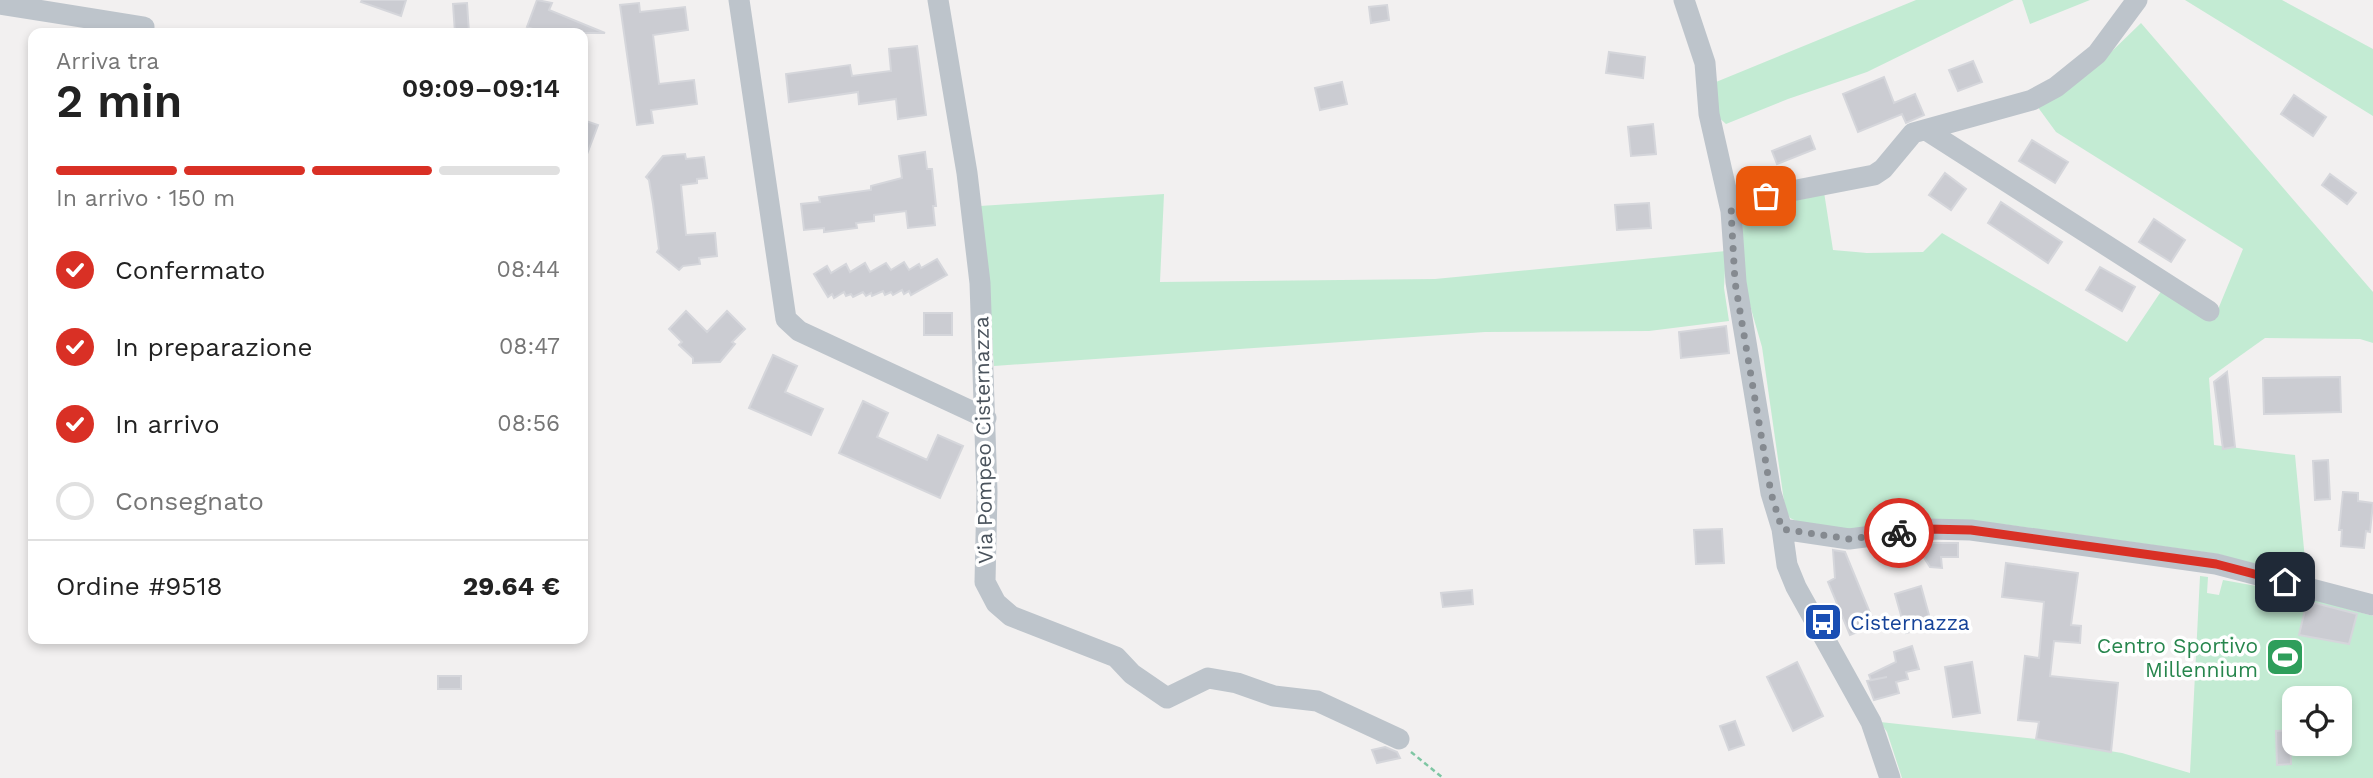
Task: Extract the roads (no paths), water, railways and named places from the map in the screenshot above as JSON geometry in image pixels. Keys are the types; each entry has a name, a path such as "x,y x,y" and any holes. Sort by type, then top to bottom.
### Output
{"street":[{"path":"739,0 786,318 799,331 986,418"},
{"name":"Via Pompeo Cisternazza","path":"938,0 965,160 980,283 988,508 985,582 996,603 1011,616 1116,657 1132,674 1167,698 1208,678 1237,683 1274,695 1317,701 1399,739"},
{"path":"1684,0 1705,62 1709,114 1731,211 1735,282 1771,493 1782,529 1787,565 1796,587 1871,722 1890,778"},
{"path":"1731,211 1766,196 1874,175 1883,169 1913,133 2032,100 2056,88 2097,54 2137,0"},
{"path":"0,4 144,27"},
{"path":"1926,130 2209,311"},
{"path":"1782,529 1849,539 1927,529 1971,530 2216,564 2373,605"}],"place":[{"name":"Cisternazza","path":"1823,622"},
{"name":"Centro Sportivo Millennium","path":"2285,657"}]}
